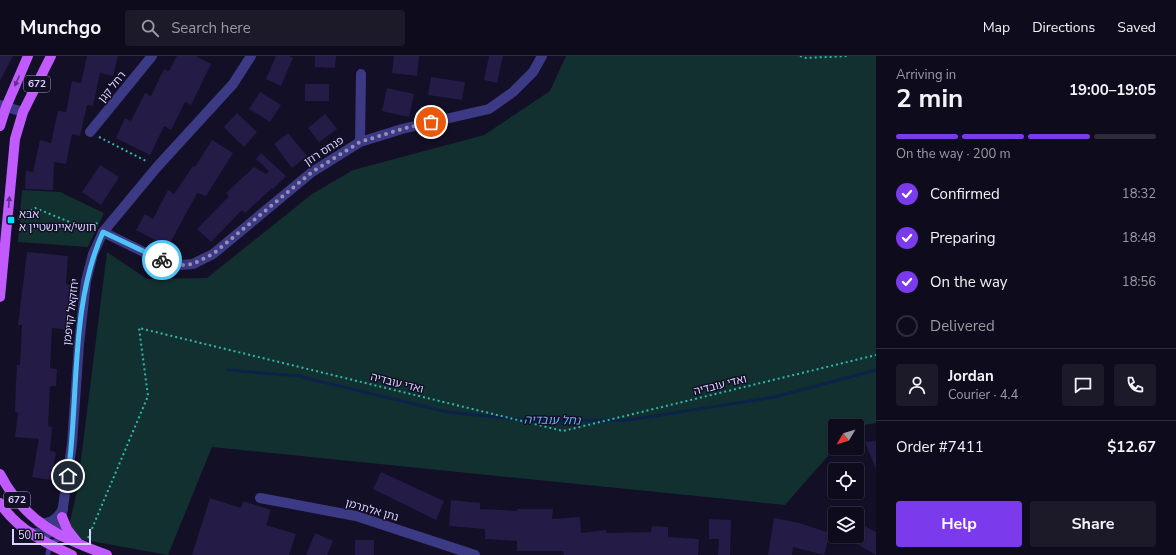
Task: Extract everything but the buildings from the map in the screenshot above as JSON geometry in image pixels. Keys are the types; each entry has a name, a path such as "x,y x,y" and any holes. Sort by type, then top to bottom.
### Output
{"main road":[{"name":"672","path":"0,126 3,106 28,56"},
{"name":"672","path":"0,297 15,139 23,112 51,56"},
{"name":"672","path":"0,474 14,497 39,523 52,532 107,555"},
{"name":"672","path":"0,504 11,516 49,550 72,555"},
{"path":"63,512 67,529 82,545"}],"street":[{"name":"רחל קגן","path":"90,132 152,56"},
{"name":"יחזקאל קויפמן","path":"52,532 60,524 63,512 72,444 79,344 86,281 93,254 103,232 158,167 233,84 251,56"},
{"name":"פנחס רוזן","path":"103,232 160,260 182,265 193,264 213,254 312,172 360,142 402,129 489,109 513,92 533,72 542,56"},
{"path":"360,142 361,74"},
{"path":"3,106 23,112"},
{"name":"נתן אלתרמן","path":"260,498 356,516 475,555"},
{"path":"39,523 46,524 63,512"},
{"path":"29,532 41,534 52,532"}],"lane":[{"path":"49,550 58,539 65,538"}],"path":[{"path":"800,56 806,58 849,56"},
{"path":"90,132 158,167"},
{"path":"7,227 35,208 82,227"},
{"name":"ואדי עובדיה","path":"82,545 148,396 139,328 563,431 876,355"}],"green space":[{"path":"566,56 876,56 876,423 864,425 864,419 828,419 829,455 785,505 212,447 168,555 79,539 69,526 77,491 107,252 147,279 207,278 312,194 353,170 484,135 550,91"},
{"path":"22,190 60,192 104,213 88,247 18,242"}],"waterway":[{"name":"נחל עובדיה","path":"228,370 298,376 447,412 536,421 629,420 775,397 876,370"}],"way so far":[{"path":"162,260 182,265 193,264 213,254 312,172 360,142 431,122"}],"place":[{"name":"אבא חושי/איינשטיין א","path":"11,220"}],"route":[{"path":"68,476 84,297 86,281 93,254 103,232 162,260"}]}
